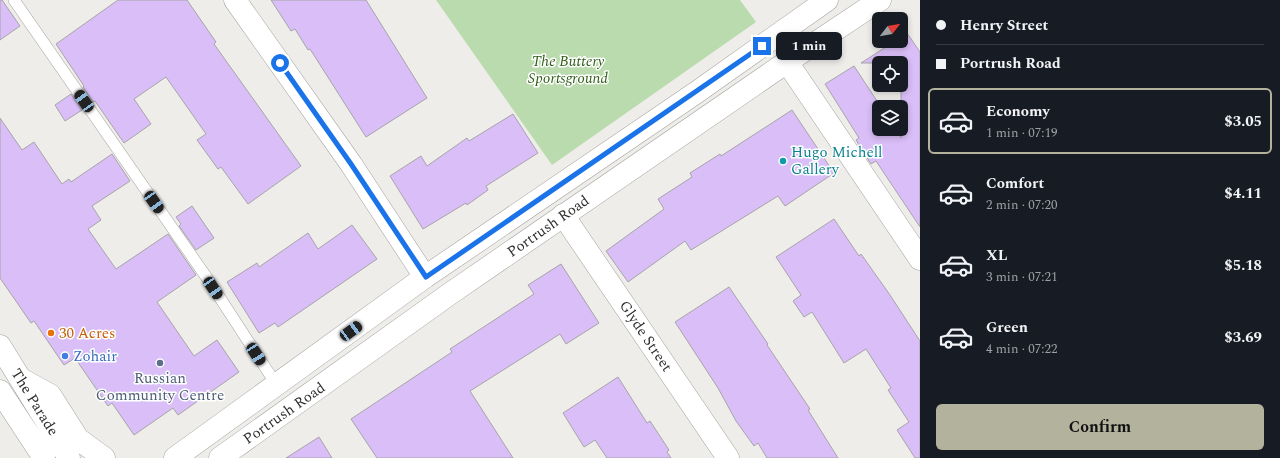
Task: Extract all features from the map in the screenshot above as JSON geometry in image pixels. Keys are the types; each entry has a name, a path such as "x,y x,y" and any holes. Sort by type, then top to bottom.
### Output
{"main road":[{"path":"235,0 351,164 426,277"},
{"name":"Portrush Road","path":"175,458 426,277 691,96 827,0"},
{"name":"Portrush Road","path":"220,458 451,292 880,0"},
{"path":"787,62 920,259"},
{"name":"Glyde Street","path":"563,216 728,458"},
{"name":"The Parade","path":"0,346 69,458"},
{"path":"21,379 50,395 78,439 104,458"},
{"name":"The Parade","path":"0,391 44,458"}],"lane":[{"path":"14,0 207,278 276,384"}],"green space":[{"name":"The Buttery Sportsground","path":"436,0 740,0 756,22 552,165"}],"building":[{"path":"0,0 2,0 20,26 0,40"},
{"path":"118,0 187,0 216,42 214,44 301,166 248,204 221,167 218,169 197,140 206,134 166,77 134,99 151,124 124,143 95,101 93,102 56,44"},
{"path":"271,0 366,0 427,98 366,137 310,49 308,50 295,29 291,31"},
{"path":"908,34 920,52 920,227 876,161 871,164 856,140 859,138 825,84 854,66 876,100 872,100 872,136 900,136 901,138 901,136 908,136 908,100 901,100 901,92 908,92 908,56 872,56 872,63 861,63 884,48 908,48"},
{"path":"71,94 82,110 65,121 55,105"},
{"path":"792,110 834,173 785,206 778,196 691,250 685,241 628,282 606,251 664,209 658,199 692,177 690,173 720,154 721,156"},
{"path":"513,114 538,153 486,186 488,190 467,205 466,203 423,229 390,176 421,156 427,166 467,138 469,141"},
{"path":"0,118 22,150 34,142 62,184 69,179 71,182 112,154 130,181 92,206 101,220 88,229 116,269 168,234 196,275 157,302 194,356 217,340 239,372 178,415 173,408 134,435 112,403 108,406 75,358 64,365 34,321 31,323 0,278"},
{"path":"192,206 214,238 196,250 179,226 181,224 176,217"},
{"path":"834,219 859,256 861,254 890,295 920,341 920,458 915,458 897,430 909,422 888,390 891,388 866,349 844,363 812,312 804,317 793,301 801,295 776,257"},
{"path":"352,225 377,259 278,327 275,323 259,333 227,282 257,263 259,267 308,233 318,249"},
{"path":"561,264 599,323 566,344 560,334 470,391 513,458 377,458 351,419 452,352 450,349 534,294 528,285"},
{"path":"729,287 810,409 808,410 838,458 767,458 758,443 754,446 736,421 718,388 675,322"},
{"path":"618,377 647,423 650,421 669,450 667,452 671,458 607,458 595,440 584,447 563,413"},
{"path":"319,437 332,458 286,458"}],"place":[{"name":"Hugo Michell Gallery","path":"783,161"},
{"name":"30 Acres","path":"51,333"},
{"name":"Zohair","path":"65,356"},
{"name":"Russian Community Centre","path":"160,363"}],"route":[{"path":"280,63 351,164 426,277 762,46"}]}
